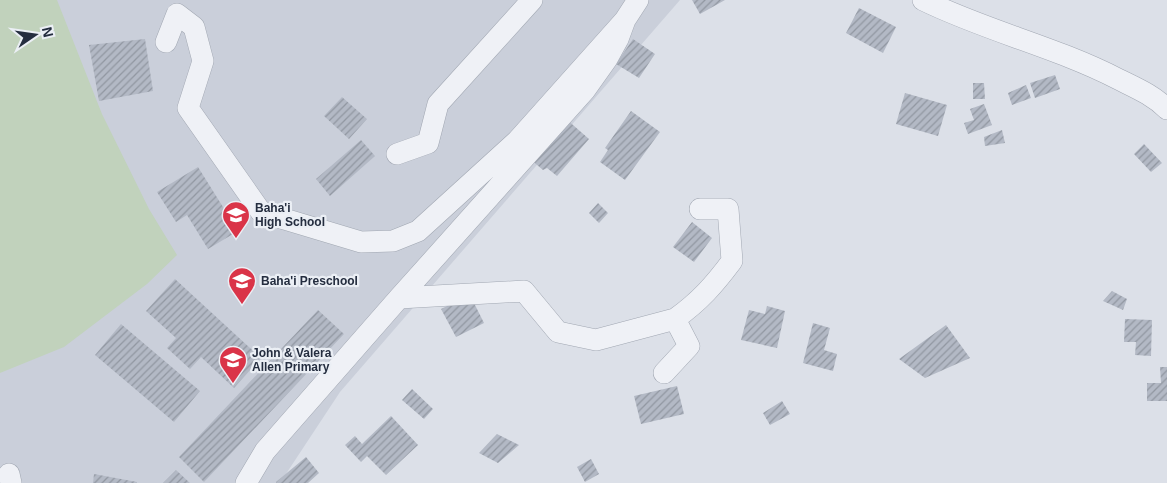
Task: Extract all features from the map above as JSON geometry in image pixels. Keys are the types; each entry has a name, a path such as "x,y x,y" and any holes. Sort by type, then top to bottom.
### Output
{"street":[{"path":"397,154 428,143 438,104 532,0"},
{"path":"166,42 177,14 194,26 204,61 188,108 261,212 361,242 393,241 418,231 517,141 625,20 638,0"},
{"path":"923,0 947,12 1094,66 1157,98 1167,109"},
{"path":"246,483 265,451 585,90 607,59 618,39 625,20"},
{"path":"399,298 524,291 558,332 596,340 675,319 696,304 732,261 728,210 700,209"},
{"path":"664,373 688,346 675,319"}],"shaded area":[{"name":"Baha'i High School","path":"0,0 680,0 340,392 280,483 0,483"}],"green space":[{"path":"0,0 57,0 102,114 149,209 177,255 147,284 64,347 0,373"}],"building":[{"path":"692,0 725,0 700,14"},
{"path":"859,8 896,27 883,53 846,33"},
{"path":"145,39 153,91 99,101 89,45"},
{"path":"633,39 655,54 639,78 616,64"},
{"path":"1055,75 1060,89 1035,98 1030,83"},
{"path":"973,83 984,83 985,99 973,99"},
{"path":"1026,85 1031,98 1012,105 1008,93"},
{"path":"905,93 947,105 938,136 896,124"},
{"path":"342,97 367,119 349,139 324,116"},
{"path":"984,104 992,125 968,134 964,123 974,120 970,109"},
{"path":"631,111 660,132 625,180 600,162 608,150 605,148"},
{"path":"565,118 589,139 557,176 547,168 543,170 530,159"},
{"path":"1002,130 1005,143 985,146 984,137"},
{"path":"361,140 375,156 330,196 316,179"},
{"path":"1144,144 1162,163 1151,172 1134,154"},
{"path":"198,167 238,231 208,249 187,215 176,222 157,192"},
{"path":"598,203 608,213 599,223 589,213"},
{"path":"692,222 712,238 694,262 673,247"},
{"path":"175,279 261,358 234,388 201,357 190,369 167,348 176,338 146,311"},
{"path":"1112,291 1127,299 1123,310 1103,301"},
{"path":"470,295 484,323 456,337 441,309"},
{"path":"767,306 785,311 777,348 741,340 749,310 765,314"},
{"path":"318,310 344,334 204,482 179,457"},
{"path":"1125,319 1152,320 1151,356 1135,355 1136,342 1124,342"},
{"path":"813,323 830,328 824,350 837,354 833,371 803,363"},
{"path":"121,324 200,391 174,422 95,355"},
{"path":"946,325 970,358 925,378 899,359"},
{"path":"1160,367 1167,367 1167,401 1147,401 1147,383 1161,383"},
{"path":"677,386 684,414 641,424 634,396"},
{"path":"412,389 433,409 424,419 402,400"},
{"path":"782,401 790,414 770,425 763,413"},
{"path":"391,416 418,445 386,475 367,456 361,462 345,445 355,436 362,444"},
{"path":"497,434 519,445 498,463 479,453"},
{"path":"306,457 319,473 308,483 276,483 276,482"},
{"path":"591,459 599,474 585,482 577,467"},
{"path":"176,470 190,483 163,483"},
{"path":"94,474 137,482 137,483 93,483"}],"place":[{"name":"Baha'i High School","path":"236,239"},
{"name":"Baha'i Preschool","path":"242,305"},
{"name":"John & Valera Allen Primary","path":"233,384"}]}
